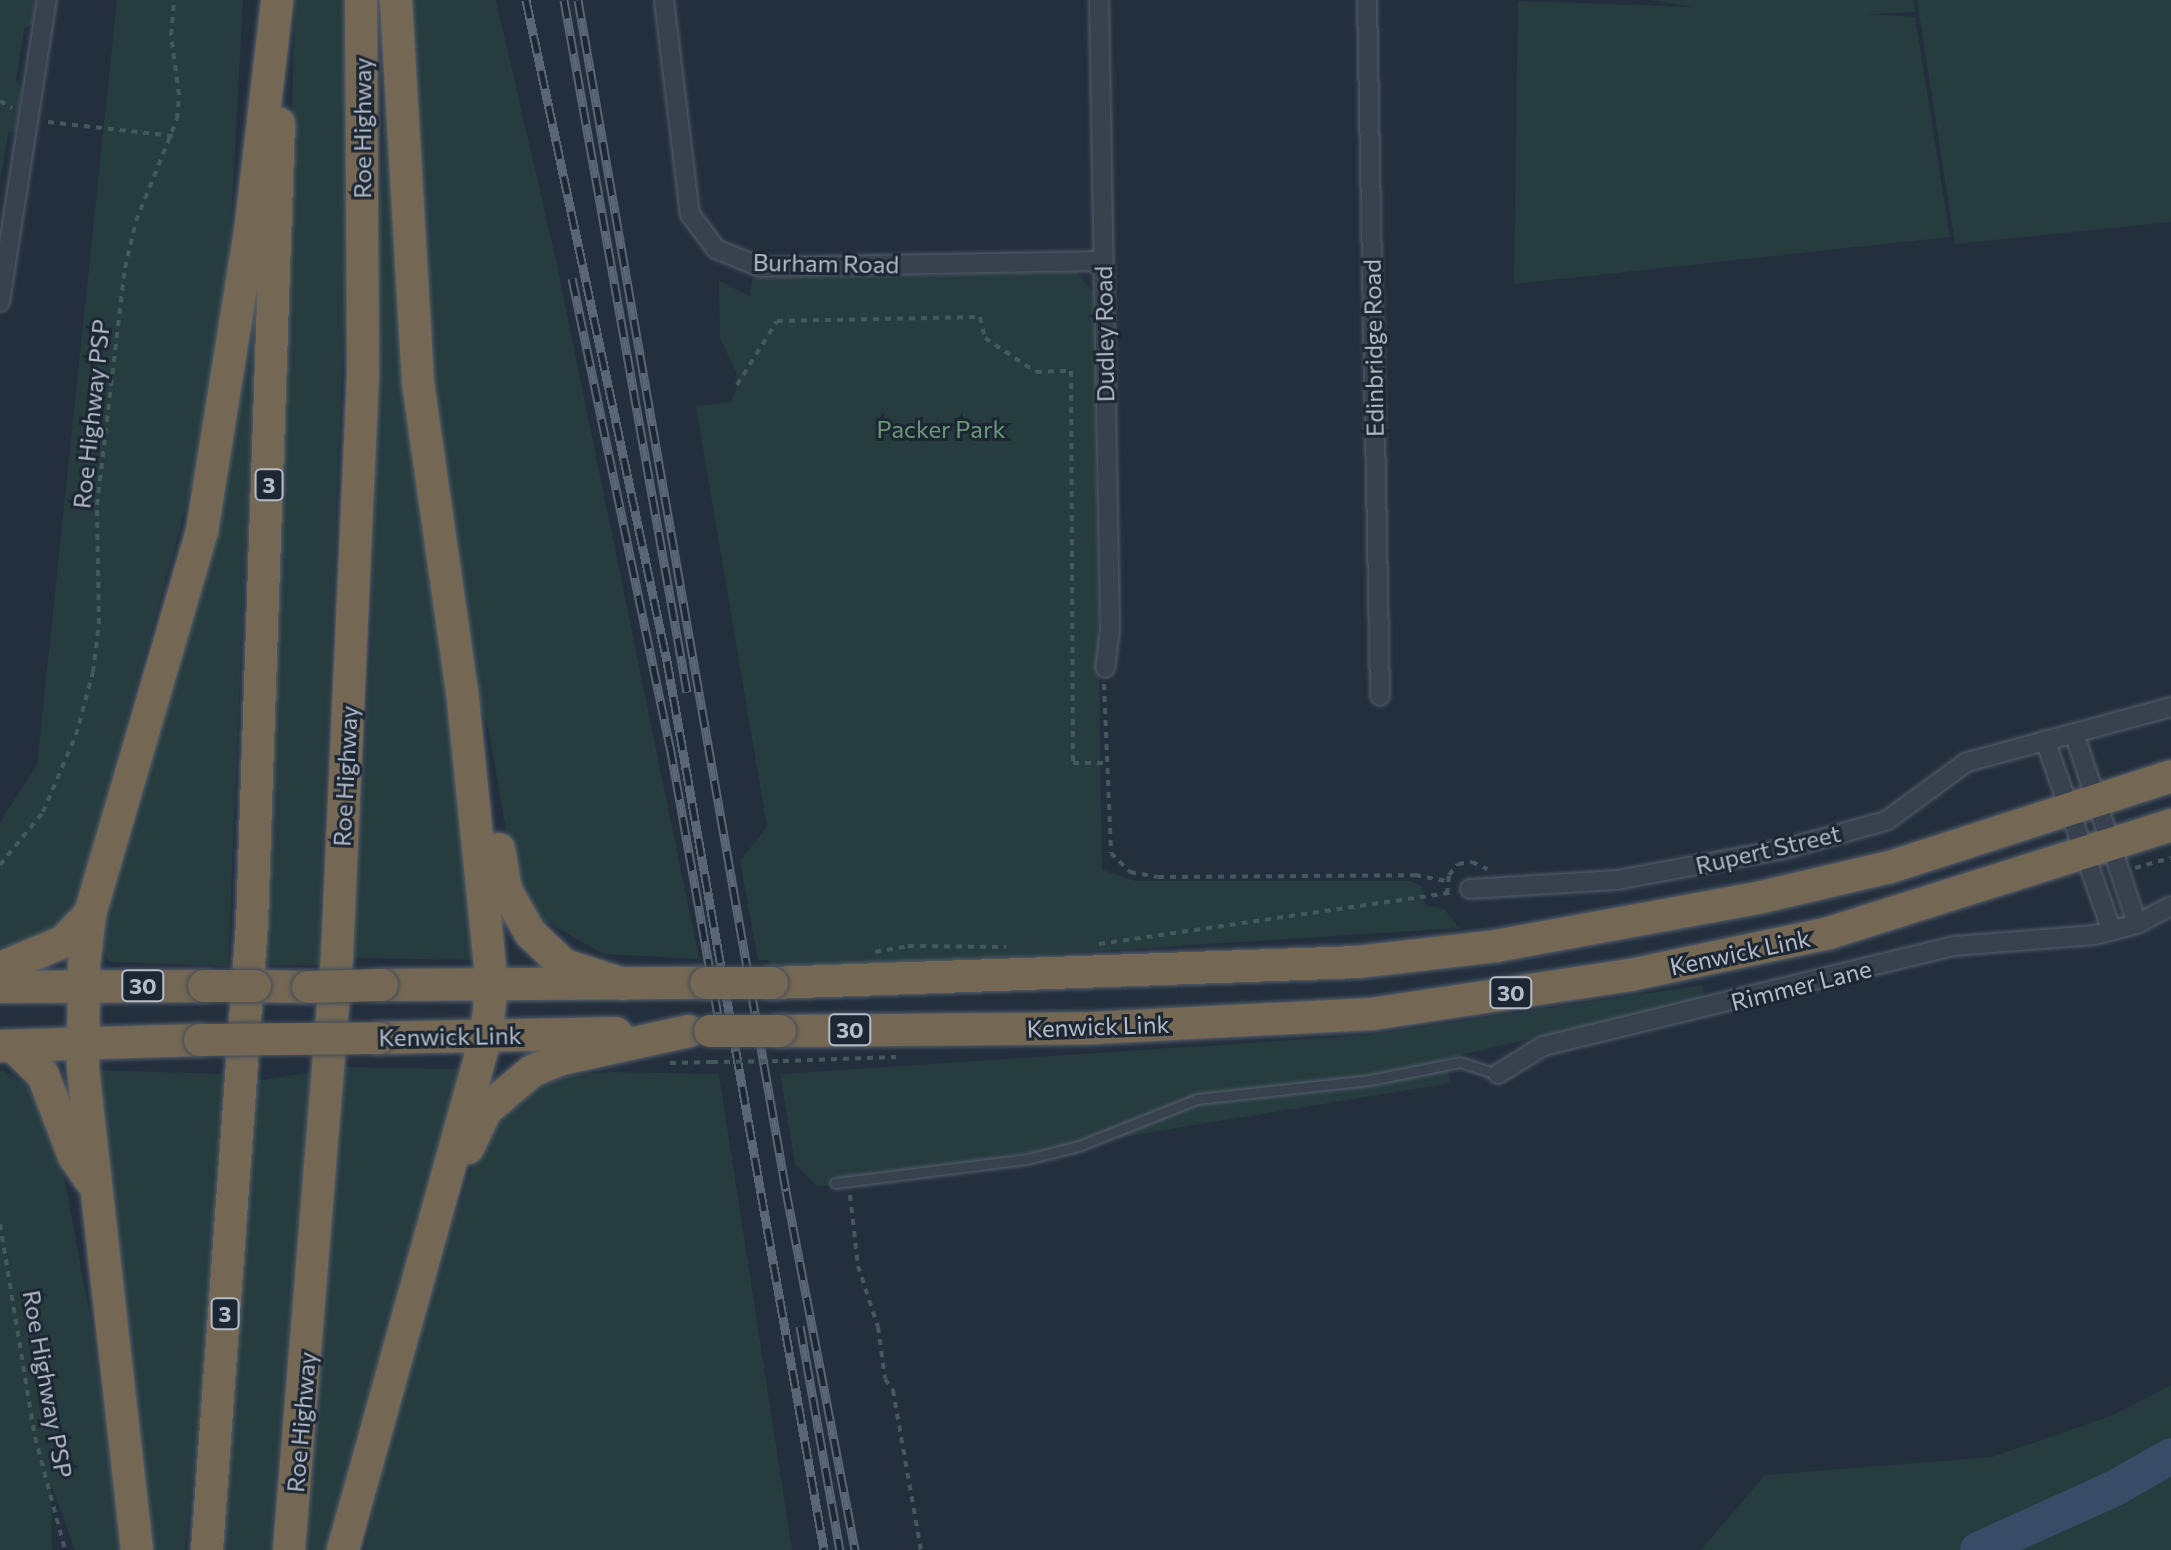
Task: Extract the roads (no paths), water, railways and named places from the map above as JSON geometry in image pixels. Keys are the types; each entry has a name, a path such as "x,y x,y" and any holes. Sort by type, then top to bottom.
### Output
{"highway":[{"name":"Roe Highway","path":"289,1550 337,941 363,374 361,0"},
{"path":"343,1550 370,1439 424,1267 486,1036 492,985 462,692 418,382 396,0"},
{"path":"137,1550 82,1042 83,986 90,914 202,531 250,232 277,1"},
{"name":"3","path":"207,1550 252,924 279,202 277,1"},
{"path":"462,692 479,735 506,890 515,914 564,965 623,984"},
{"name":"Kenwick Link","path":"0,987 772,983 1342,963 1496,946 1762,897 1890,867 2171,776"},
{"name":"Kenwick Link","path":"6,1046 82,1042 486,1036 781,1046 1372,1014 1630,975 1829,933 2171,825"},
{"path":"0,968 63,942 90,914"},
{"path":"424,1267 477,1126 512,1083 562,1059 704,1042"},
{"path":"6,1046 43,1075 74,1156 98,1193"}],"street":[{"path":"0,302 47,0"},
{"name":"Burham Road","path":"664,0 690,214 716,249 760,267 1103,261"},
{"name":"Dudley Road","path":"1099,0 1110,629 1105,668"},
{"name":"Edinbridge Road","path":"1367,0 1380,696"},
{"name":"Rupert Street","path":"1470,889 1617,880 1784,849 1886,821 1967,762 2171,707"},
{"path":"2074,733 2085,806 2099,850 2112,931"},
{"path":"2045,740 2085,806 2099,850 2137,924"},
{"name":"Rimmer Lane","path":"1498,1074 1543,1046 1765,996 1945,948 2112,931 2137,924 2171,906"}],"lane":[{"path":"835,1183 1040,1156 1079,1146 1197,1099 1370,1080 1460,1062 1498,1074"}],"waterway":[{"path":"1978,1550 2115,1488 2171,1456"}],"railway":[{"path":"526,0 667,661 824,1550"},
{"path":"564,0 687,692"},
{"path":"578,0 786,1191 855,1550"},
{"path":"572,278 670,746 720,1028"},
{"path":"800,1326 840,1550"}],"park label":[{"name":"Packer Park","path":"941,429"}]}
